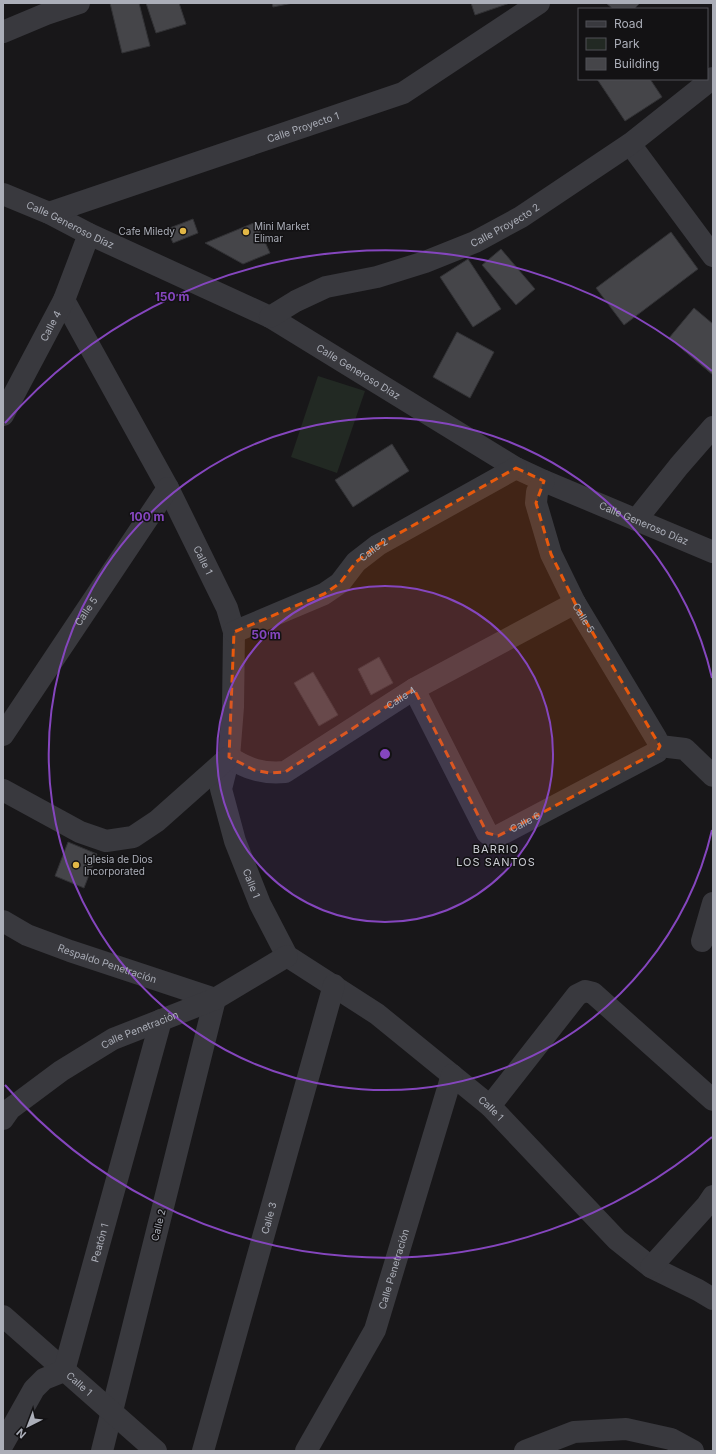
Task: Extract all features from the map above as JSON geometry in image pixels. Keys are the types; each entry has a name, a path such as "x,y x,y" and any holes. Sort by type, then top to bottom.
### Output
{"street":[{"path":"3,32 43,9 79,3"},
{"name":"Calle Proyecto 1","path":"49,213 403,93 539,3"},
{"name":"Calle Proyecto 2","path":"270,317 296,301 326,288 377,278 425,262 475,242 521,217 630,144 713,78"},
{"path":"630,144 713,256"},
{"name":"Calle Generoso Díaz","path":"3,194 49,213 89,234 270,317 516,468 713,552"},
{"name":"Calle 4","path":"3,415 64,300 89,234"},
{"name":"Calle 1","path":"64,300 168,488 227,608 234,632 233,707 229,758 221,789 236,841 260,904 287,956 377,1014 490,1106 617,1240 651,1267 713,1299"},
{"path":"636,520 679,466 712,430"},
{"name":"Calle 2","path":"234,632 324,594 340,584 356,562 378,544 516,468"},
{"name":"Calle 5","path":"544,481 537,492 536,503 551,554 575,603 660,746"},
{"name":"Calle 5","path":"3,735 168,488"},
{"name":"Calle 4","path":"229,758 240,765 254,770 270,773 285,772 414,689 575,603"},
{"name":"Calle 6","path":"414,689 487,833 493,837 498,836 657,752 660,746"},
{"path":"660,746 685,749 713,776"},
{"path":"3,790 80,832 106,841 133,837 157,821 229,758"},
{"path":"702,941 713,904"},
{"name":"Respaldo Penetración","path":"3,921 27,935 70,951 215,999"},
{"name":"Calle Penetración","path":"3,1119 10,1109 61,1071 113,1039 215,999 287,956"},
{"name":"Calle 3","path":"203,1451 334,985"},
{"path":"490,1106 577,995 585,991 593,993 713,1100"},
{"name":"Calle 2","path":"102,1451 215,999"},
{"name":"Peatón 1","path":"64,1371 161,1020"},
{"name":"Calle Penetración","path":"306,1451 375,1330 452,1075"},
{"path":"651,1267 707,1205 713,1196"},
{"name":"Calle 1","path":"3,1316 156,1451"},
{"path":"3,1444 34,1389 44,1379 64,1371"},
{"path":"525,1451 574,1432 626,1429 671,1439 693,1451"}],"highlighted area":[{"path":"516,468 544,481 536,503 551,554 575,603 660,746 657,752 498,836 487,833 414,689 285,772 270,773 254,770 229,757 234,632 324,594 340,583 356,562 378,545"}],"green space":[{"path":"318,376 365,391 337,473 291,457"}],"building":[{"path":"110,3 139,3 150,46 122,53"},
{"path":"146,3 179,3 186,24 156,33"},
{"path":"272,3 293,3 273,7"},
{"path":"471,3 510,3 475,15"},
{"path":"606,3 640,3 635,8 612,8"},
{"path":"598,80 651,80 662,97 625,121"},
{"name":"Cafe Miledy","path":"193,219 198,233 173,243 167,229"},
{"name":"Mini Market Elimar","path":"256,222 270,253 243,264 205,243"},
{"path":"671,232 698,269 624,325 596,288"},
{"path":"501,249 535,289 516,305 482,265"},
{"path":"468,259 501,309 473,327 440,277"},
{"path":"694,308 713,324 713,375 669,338"},
{"path":"457,332 494,352 470,398 433,377"},
{"path":"392,444 409,471 353,507 335,480"},
{"path":"379,657 393,683 371,695 358,669"},
{"path":"313,672 338,715 319,726 294,683"},
{"name":"Iglesia de Dios Incorporated","path":"68,842 97,854 84,888 55,876"}],"place":[{"name":"Cafe Miledy","path":"183,231"},
{"name":"Mini Market Elimar","path":"246,232"},
{"name":"Iglesia de Dios Incorporated","path":"76,865"}],"district":[{"name":"BARRIO LOS SANTOS","path":"496,855"}]}
